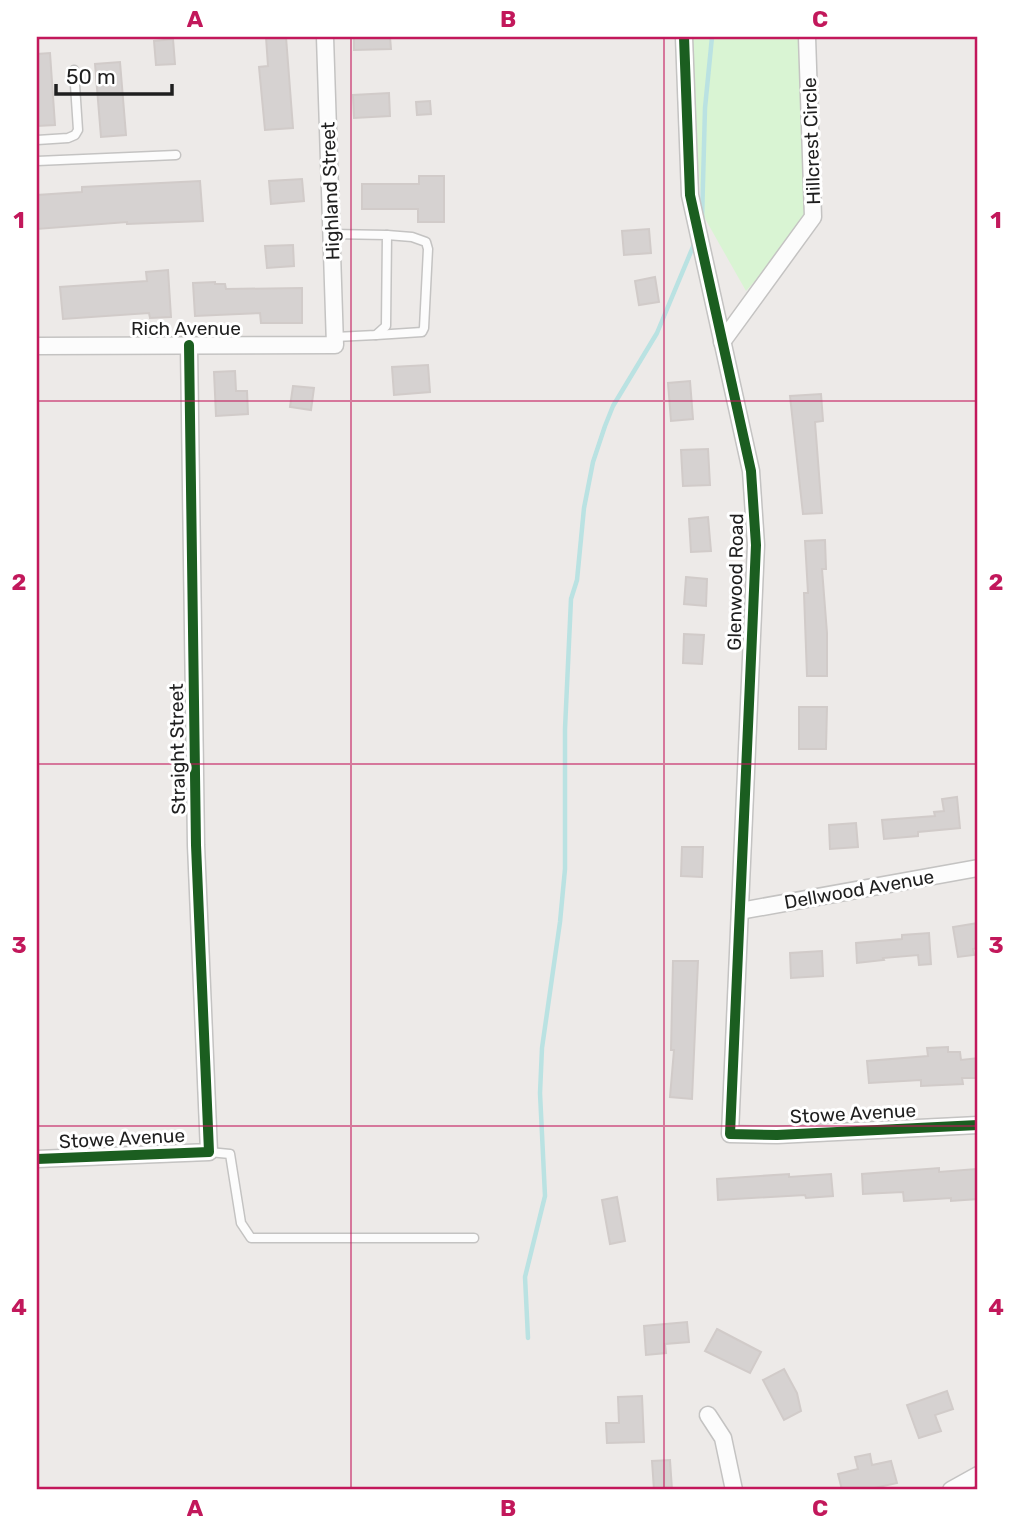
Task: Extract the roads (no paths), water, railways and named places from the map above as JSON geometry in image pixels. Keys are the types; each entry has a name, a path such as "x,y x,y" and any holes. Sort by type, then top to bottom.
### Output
{"street":[{"name":"Highland Street","path":"325,37 335,341"},
{"name":"Glenwood Road","path":"684,37 690,195 751,471 756,545 730,1134"},
{"name":"Hillcrest Circle","path":"722,342 813,217 807,37"},
{"name":"Rich Avenue","path":"37,346 335,341"},
{"name":"Straight Street","path":"189,345 196,845 209,1152"},
{"name":"Dellwood Avenue","path":"740,911 978,868"},
{"name":"Stowe Avenue","path":"730,1134 777,1135 978,1125"},
{"name":"Stowe Avenue","path":"37,1160 209,1152"},
{"path":"708,1415 723,1438 733,1490"},
{"path":"951,1490 978,1475"}],"lane":[{"path":"37,140 68,138 78,130 74,70"},
{"path":"37,161 176,155"},
{"path":"331,234 412,237 426,242 428,249 422,332 335,341"},
{"path":"376,335 386,326 387,235"},
{"path":"209,1152 230,1154 241,1223 251,1238 474,1238"}],"waterway":[{"path":"702,220 705,108 712,37"},
{"path":"528,1338 525,1277 545,1196 540,1093 542,1048 565,869 565,729 571,599 577,580 584,508 593,462 613,406 657,333 695,242"}]}
